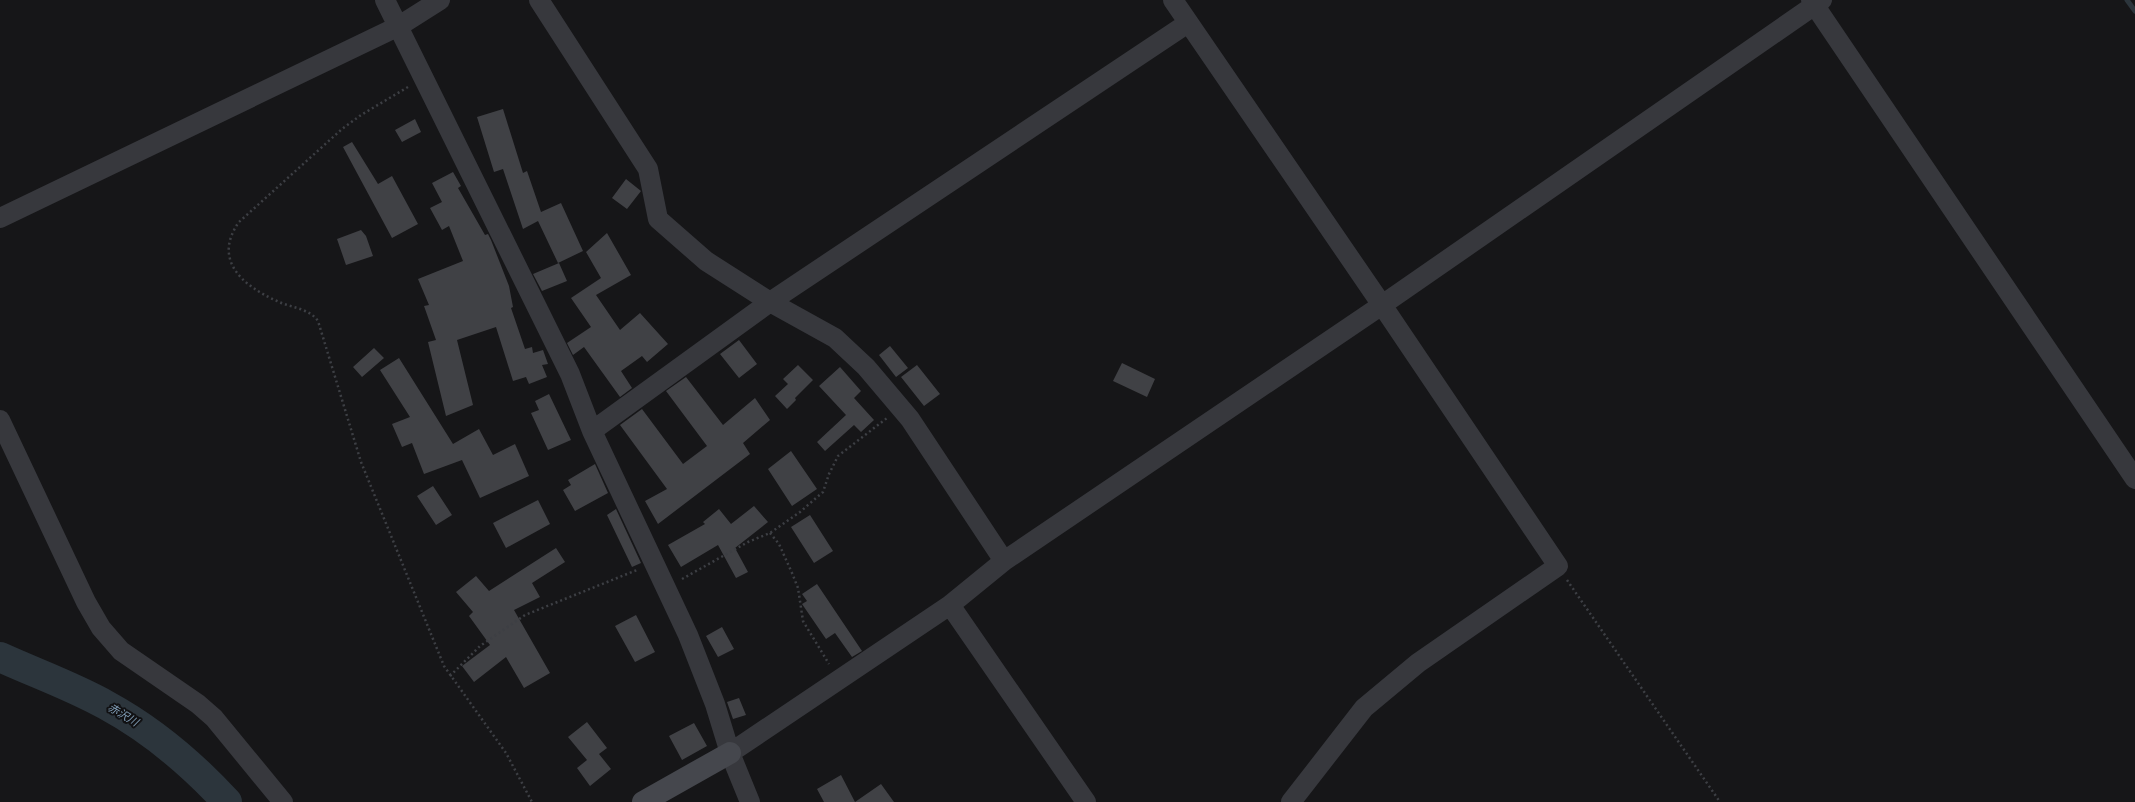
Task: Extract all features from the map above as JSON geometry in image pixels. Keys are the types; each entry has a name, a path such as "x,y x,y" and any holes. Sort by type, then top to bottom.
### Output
{"street":[{"path":"386,0 570,374 592,431 688,635 715,704 730,753 750,802"},
{"path":"0,218 399,26 440,0"},
{"path":"539,0 648,169 658,219 706,261 770,302 835,338 866,367 900,408 1004,561"},
{"path":"1173,0 1382,305 1558,566 1418,663 1364,708 1290,802"},
{"path":"643,802 730,753 950,605 1004,561 1382,305 1816,2 2135,479"},
{"path":"592,431 770,302 1188,23"},
{"path":"0,420 86,602 101,628 121,651 198,704 214,718 283,802"},
{"path":"950,605 1086,802"}],"path":[{"path":"424,78 361,115 342,130 239,222 231,233 227,249 230,264 243,278 277,301 313,314 318,321 361,462 444,666 506,753 532,802"},
{"path":"666,588 748,542 770,533 800,512 823,492 829,474 838,456 900,408"},
{"path":"770,533 779,544 798,588 803,621 839,680"},
{"path":"450,676 480,646 525,615 654,563"},
{"path":"1558,566 1720,802"}],"building":[{"path":"503,109 523,173 527,171 541,212 561,203 583,251 558,263 538,221 523,229 503,169 494,172 477,117"},
{"path":"415,119 421,132 402,142 395,130"},
{"path":"352,142 378,184 392,176 418,224 392,238 343,147"},
{"path":"453,172 461,186 458,188 485,235 488,234 491,240 509,286 513,307 511,308 525,349 532,347 533,353 543,350 548,364 542,365 547,377 529,384 526,377 513,381 496,327 457,340 473,405 446,416 428,342 436,340 424,306 429,305 418,279 463,261 449,226 442,230 430,208 442,202 432,183"},
{"path":"626,179 641,191 627,209 612,198"},
{"path":"361,230 366,236 373,256 346,265 337,239"},
{"path":"607,233 631,275 596,295 620,330 640,313 668,344 647,362 642,356 621,371 632,388 620,397 584,347 573,355 567,343 591,327 571,298 601,278 586,252"},
{"path":"559,263 567,281 542,291 533,274"},
{"path":"739,340 757,364 739,378 720,354"},
{"path":"890,346 908,368 896,377 879,355"},
{"path":"374,348 384,358 362,377 353,367"},
{"path":"399,358 453,444 479,429 493,455 515,444 529,476 480,498 462,460 424,474 412,443 402,447 392,424 410,417 380,370"},
{"path":"1122,363 1155,379 1147,397 1113,381"},
{"path":"798,365 813,380 795,398 796,400 787,409 775,396 788,384 783,379"},
{"path":"917,365 940,394 924,406 901,377"},
{"path":"840,367 861,391 854,398 874,420 861,432 854,425 825,451 817,442 846,415 819,386"},
{"path":"686,377 723,425 755,398 770,420 743,443 750,454 658,524 645,501 667,489 620,425 642,409 683,464 707,446 666,391"},
{"path":"549,394 571,440 548,450 531,413 539,410 535,401"},
{"path":"791,451 817,489 792,506 768,469"},
{"path":"595,464 608,493 575,511 563,490 571,485 568,480"},
{"path":"433,486 452,515 436,525 417,496"},
{"path":"538,500 550,524 506,548 493,523"},
{"path":"754,506 768,522 735,548 748,572 736,578 718,545 681,567 668,545 705,524 703,522 719,509 731,524"},
{"path":"616,509 641,563 632,567 607,515"},
{"path":"810,515 833,551 814,563 791,527"},
{"path":"556,548 565,562 532,583 540,597 514,610 550,673 524,688 506,657 474,682 462,666 490,645 469,616 473,612 456,592 476,576 489,591"},
{"path":"817,584 862,651 852,657 835,633 826,639 802,604 807,601 802,594"},
{"path":"636,615 655,652 635,662 615,626"},
{"path":"722,627 734,649 718,657 706,636"},
{"path":"739,698 746,715 733,719 727,702"},
{"path":"587,722 607,748 599,754 611,769 590,786 577,768 587,760 568,737"},
{"path":"694,723 707,746 682,760 669,736"},
{"path":"841,775 855,802 824,802 817,789"},
{"path":"881,784 894,802 855,802"}],"waterway":[{"path":"2127,0 2135,11"},
{"name":"赤沢川","path":"0,657 80,692 106,705 139,725 171,749 200,774 227,802"}]}
